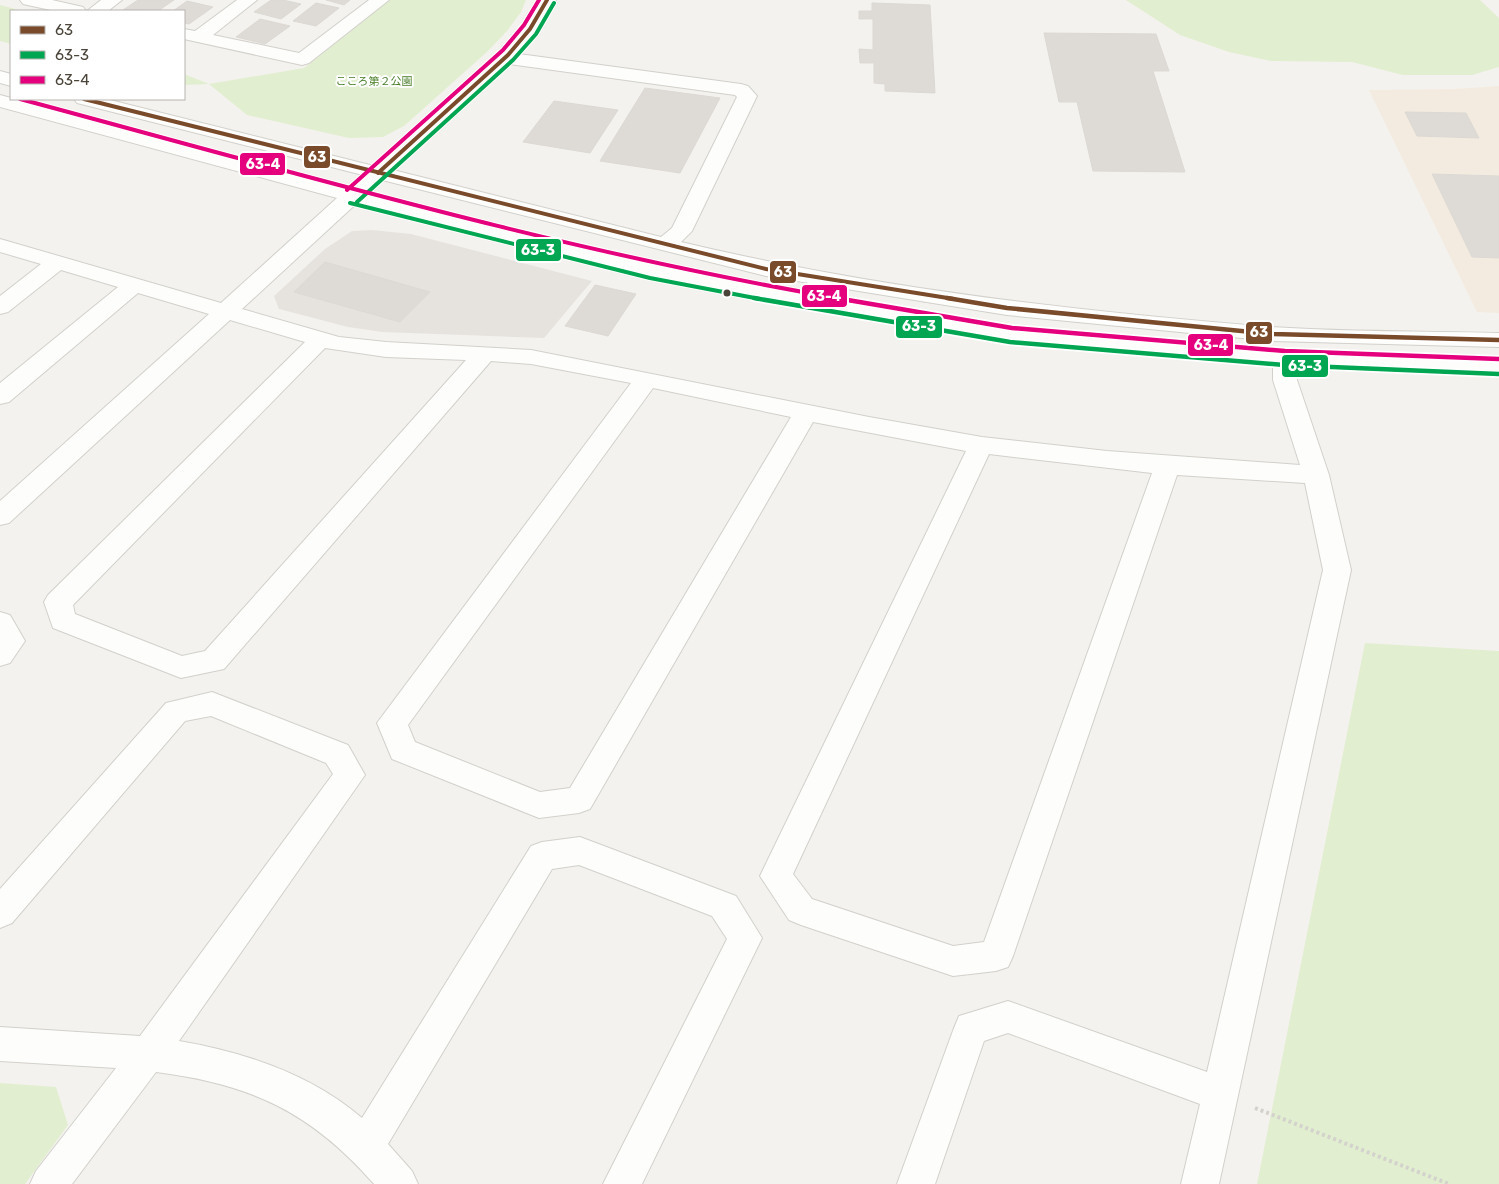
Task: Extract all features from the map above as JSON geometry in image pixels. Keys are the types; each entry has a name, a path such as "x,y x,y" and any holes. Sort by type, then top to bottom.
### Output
{"street":[{"path":"29,0 73,10"},
{"path":"98,10 113,0"},
{"path":"191,36 248,0"},
{"path":"191,36 302,59 380,0"},
{"path":"0,516 504,58 527,34 542,14 547,0"},
{"path":"504,58 741,90 747,96 680,230 665,245"},
{"path":"88,100 766,269 1007,308 1273,334 1499,340"},
{"path":"0,101 352,196 651,271 774,295 1011,335 1285,358 1499,367"},
{"path":"0,245 320,340 371,349 484,353 548,360 981,444 1067,456 1167,466 1316,475"},
{"path":"0,307 57,262"},
{"path":"0,396 134,285"},
{"path":"320,340 58,602 63,621 181,667 214,661 484,353"},
{"path":"1200,1184 1336,570 1316,475 1285,380 1285,358"},
{"path":"646,380 392,723 403,750 539,805 579,800 807,411"},
{"path":"981,444 776,876 801,910 953,961 996,956 1167,466"},
{"path":"0,623 11,640 0,655"},
{"path":"0,913 176,711 212,704 337,754 350,775 148,1054 49,1184"},
{"path":"365,1147 542,856 580,851 724,906 745,938 622,1184"},
{"path":"916,1184 971,1028 1008,1016 1220,1094"},
{"path":"0,1044 148,1054 207,1062 256,1076 301,1098 343,1126 399,1184"}],"path":[{"path":"1220,1094 1449,1184"}],"shaded area":[{"path":"1499,86 1499,313 1477,312 1369,90 1455,89"},
{"path":"372,230 411,234 592,281 544,338 382,332 348,327 279,309 274,296 325,249 352,231","holes":["325,262 429,292 400,322 295,292"]}],"green space":[{"name":"こころ第２公園","path":"390,0 526,0 521,12 507,31 488,51 404,126 383,137 349,138 247,115 209,84 304,68"},
{"path":"1126,0 1480,0 1499,18 1499,67 1472,75 1403,75 1352,62 1271,61 1229,52 1180,35"},
{"path":"0,5 19,10 10,10 10,44 0,41"},
{"path":"185,74 209,84 185,85"},
{"path":"1365,643 1499,651 1499,1184 1257,1184"},
{"path":"0,1083 56,1087 68,1125 25,1184 0,1184"}],"building":[{"path":"138,0 174,0 159,10 123,10"},
{"path":"271,0 283,0 301,4 281,19 254,12"},
{"path":"326,0 350,0 344,5"},
{"path":"187,1 213,7 189,24 185,23 185,10 174,10"},
{"path":"316,3 339,8 316,26 293,21"},
{"path":"872,3 930,5 935,93 885,91 885,84 874,83 874,63 860,63 859,49 873,50 873,19 859,19 859,11 872,11"},
{"path":"260,19 290,26 265,44 236,37"},
{"path":"1044,33 1156,34 1169,71 1153,71 1185,172 1093,171 1077,102 1059,102"},
{"path":"645,88 720,98 680,173 600,161"},
{"path":"554,101 618,110 590,153 523,142"},
{"path":"1405,112 1466,113 1479,138 1417,136"},
{"path":"1432,174 1499,176 1499,258 1472,257"},
{"path":"325,262 430,292 400,322 294,292"},
{"path":"595,285 636,294 608,336 565,326"}],"transit line":[{"name":"63-4","path":"347,190 503,50 524,25 539,0"},
{"name":"63","path":"378,173 508,55 530,29 547,0"},
{"name":"63-3","path":"357,202 513,60 536,34 554,3"},
{"name":"63-4","path":"24,100 354,189 653,264 775,288 1012,328 1285,351 1499,359"},
{"name":"63","path":"88,100 766,269 1007,308 1273,334 1499,340"},
{"name":"63-3","path":"350,203 650,278 773,302 1010,342 1284,365 1499,374"}]}
